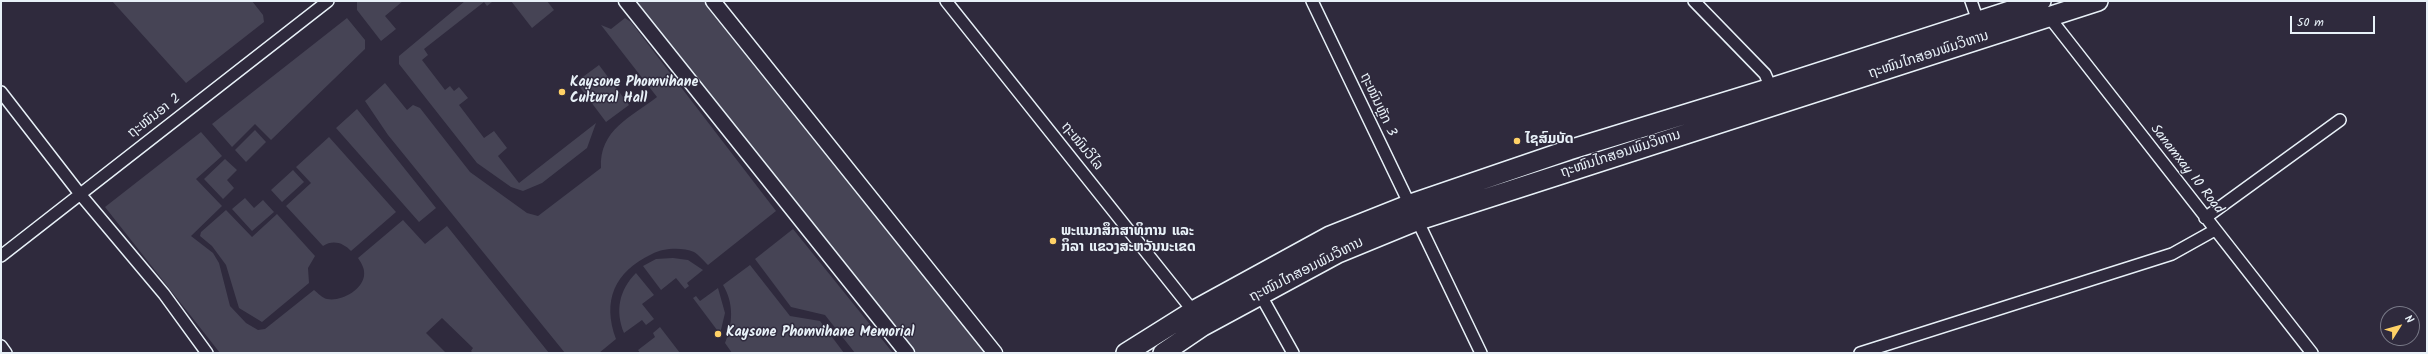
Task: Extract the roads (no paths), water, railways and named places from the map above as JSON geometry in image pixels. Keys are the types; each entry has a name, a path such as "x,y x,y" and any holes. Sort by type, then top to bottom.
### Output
{"highway":[{"name":"ຖະໜົນໄກສອນພົມວິຫານ","path":"1163,353 1203,326 1412,213 1569,150 1771,88 1978,21 2044,7 2098,1"},
{"name":"ຖະໜົນໄກສອນພົມວິຫານ","path":"1126,353 1193,311 1330,236 1652,145 2044,7"},
{"path":"1646,126 1652,145"}],"street":[{"name":"ຖະໜົນອາ 2","path":"1,256 328,1"},
{"path":"626,1 907,353"},
{"path":"713,1 995,353"},
{"name":"ຖະໜົນວິໄລ","path":"946,1 1193,311"},
{"name":"ຖະໜົນຫຼັກ 3","path":"1312,1 1480,353"},
{"path":"1694,1 1765,74 1771,88"},
{"path":"1971,1 1978,21"},
{"name":"Sanamxay 10 Road","path":"2044,7 2214,230 2312,353"},
{"path":"1,92 80,194 164,294 207,353"},
{"path":"2205,218 2340,120"},
{"path":"1860,353 1881,350 2172,254 2214,230"},
{"path":"1260,294 1293,353"},
{"path":"1,346 6,353"}],"place":[{"name":"Kaysone Phomvihane Cultural Hall","path":"562,92"},
{"name":"ໄຊສົມບັດ","path":"1517,141"},
{"name":"ພະແນກສຶກສາທິການ ແລະ ກິລາ ແຂວງສະຫວັນນະເຂດ","path":"1053,241"},
{"name":"Kaysone Phomvihane Memorial","path":"718,334"}]}
